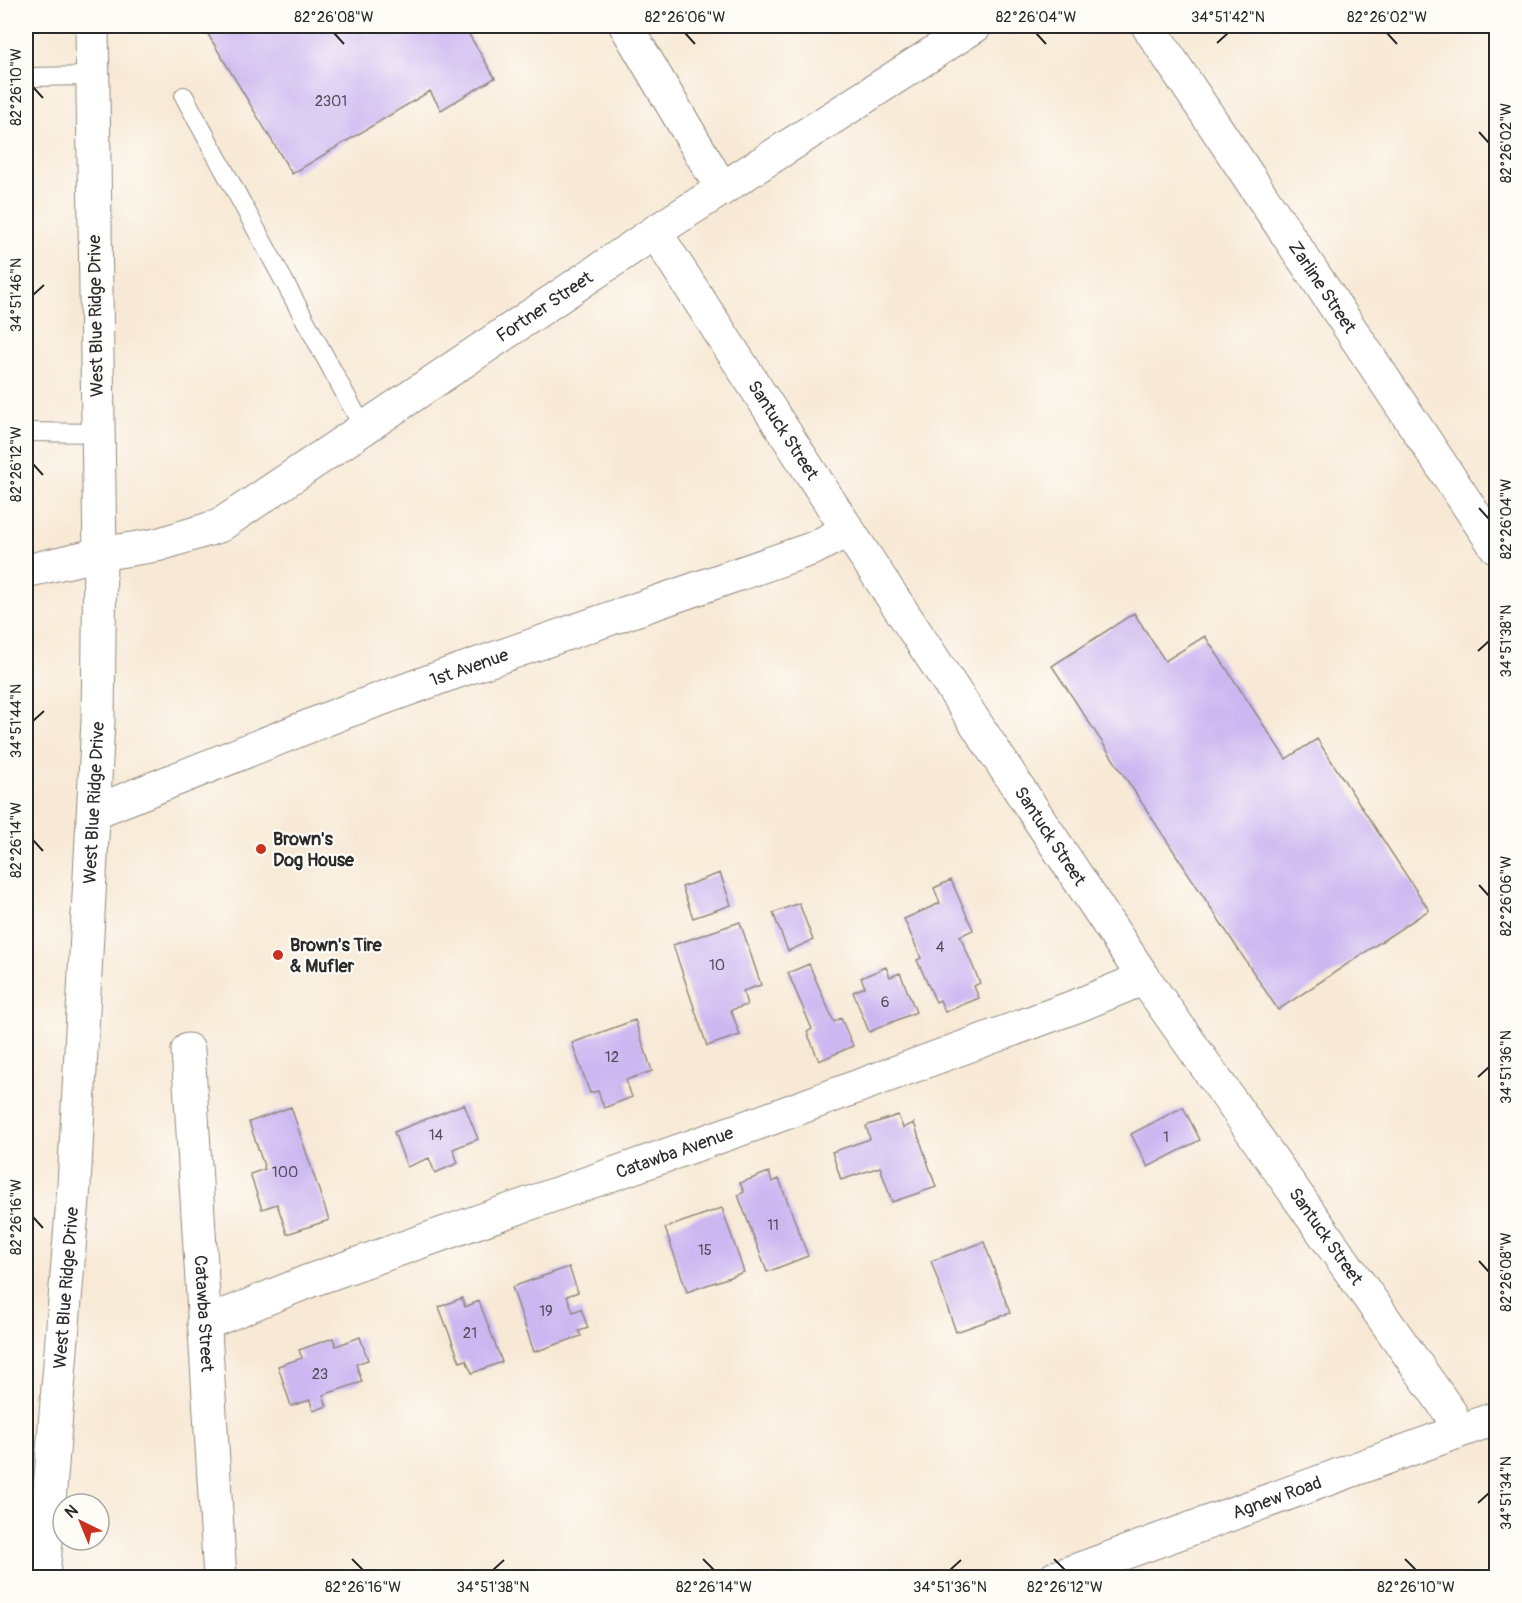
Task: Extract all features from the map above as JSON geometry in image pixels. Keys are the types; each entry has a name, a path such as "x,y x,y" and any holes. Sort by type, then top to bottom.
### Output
{"street":[{"name":"West Blue Ridge Drive","path":"43,1578 74,1186 98,721 98,434 92,26"},
{"path":"626,26 722,189"},
{"name":"Fortner Street","path":"26,571 99,554 157,545 219,526 655,232 975,26"},
{"name":"Zarline Street","path":"1148,26 1497,547"},
{"name":"Santuck Street","path":"655,232 848,530 1144,978 1451,1414 1454,1433"},
{"name":"1st Avenue","path":"94,812 342,713 814,548 848,530"},
{"name":"Catawba Avenue","path":"204,1324 309,1281 761,1122 1079,1005 1144,978"},
{"name":"Catawba Street","path":"188,1050 220,1578"},
{"name":"Agnew Road","path":"1055,1578 1497,1418"}],"lane":[{"path":"26,77 92,76"},
{"path":"184,96 364,429"},
{"path":"26,432 98,434"}],"building":[{"path":"203,26 464,26 495,78 441,110 430,91 292,174"},
{"path":"1134,613 1165,661 1205,636 1286,759 1317,739 1429,910 1278,1010 1052,666"},
{"path":"720,873 731,905 693,918 682,887"},
{"path":"951,880 973,930 960,936 980,983 974,986 979,998 945,1012 940,1000 936,1002 917,960 921,958 904,919 940,903 934,888"},
{"path":"799,903 813,940 788,951 773,913"},
{"path":"740,922 761,985 743,991 747,1005 731,1010 740,1035 707,1046 673,945"},
{"path":"809,964 834,1022 841,1018 853,1046 819,1061 807,1032 812,1029 788,973"},
{"path":"886,967 890,977 900,973 916,1012 869,1032 853,992 865,987 861,978"},
{"path":"635,1020 652,1071 626,1080 632,1097 604,1108 598,1091 590,1093 572,1043"},
{"path":"464,1104 478,1139 453,1149 458,1163 435,1173 429,1158 407,1167 394,1132"},
{"path":"291,1107 329,1220 287,1234 277,1204 262,1209 250,1174 265,1169 249,1122"},
{"path":"1183,1107 1200,1140 1148,1167 1131,1134"},
{"path":"898,1115 903,1128 914,1123 936,1187 892,1202 880,1167 841,1180 832,1152 870,1139 866,1126"},
{"path":"769,1172 772,1182 779,1179 808,1256 767,1272 738,1195 744,1192 740,1183"},
{"path":"722,1208 744,1272 687,1292 665,1228"},
{"path":"984,1242 1010,1313 956,1332 931,1261"},
{"path":"569,1267 578,1292 567,1296 573,1312 581,1309 588,1328 579,1331 581,1336 534,1352 512,1287"},
{"path":"462,1298 465,1307 479,1301 502,1362 472,1373 466,1360 460,1362 439,1307"},
{"path":"360,1337 368,1360 356,1364 362,1382 323,1395 327,1406 313,1411 310,1400 291,1406 278,1366 302,1358 299,1350 333,1338 336,1346"}],"place":[{"name":"Brown's Dog House","path":"261,849"},
{"name":"Brown's Tire & Mufler","path":"278,955"}]}
